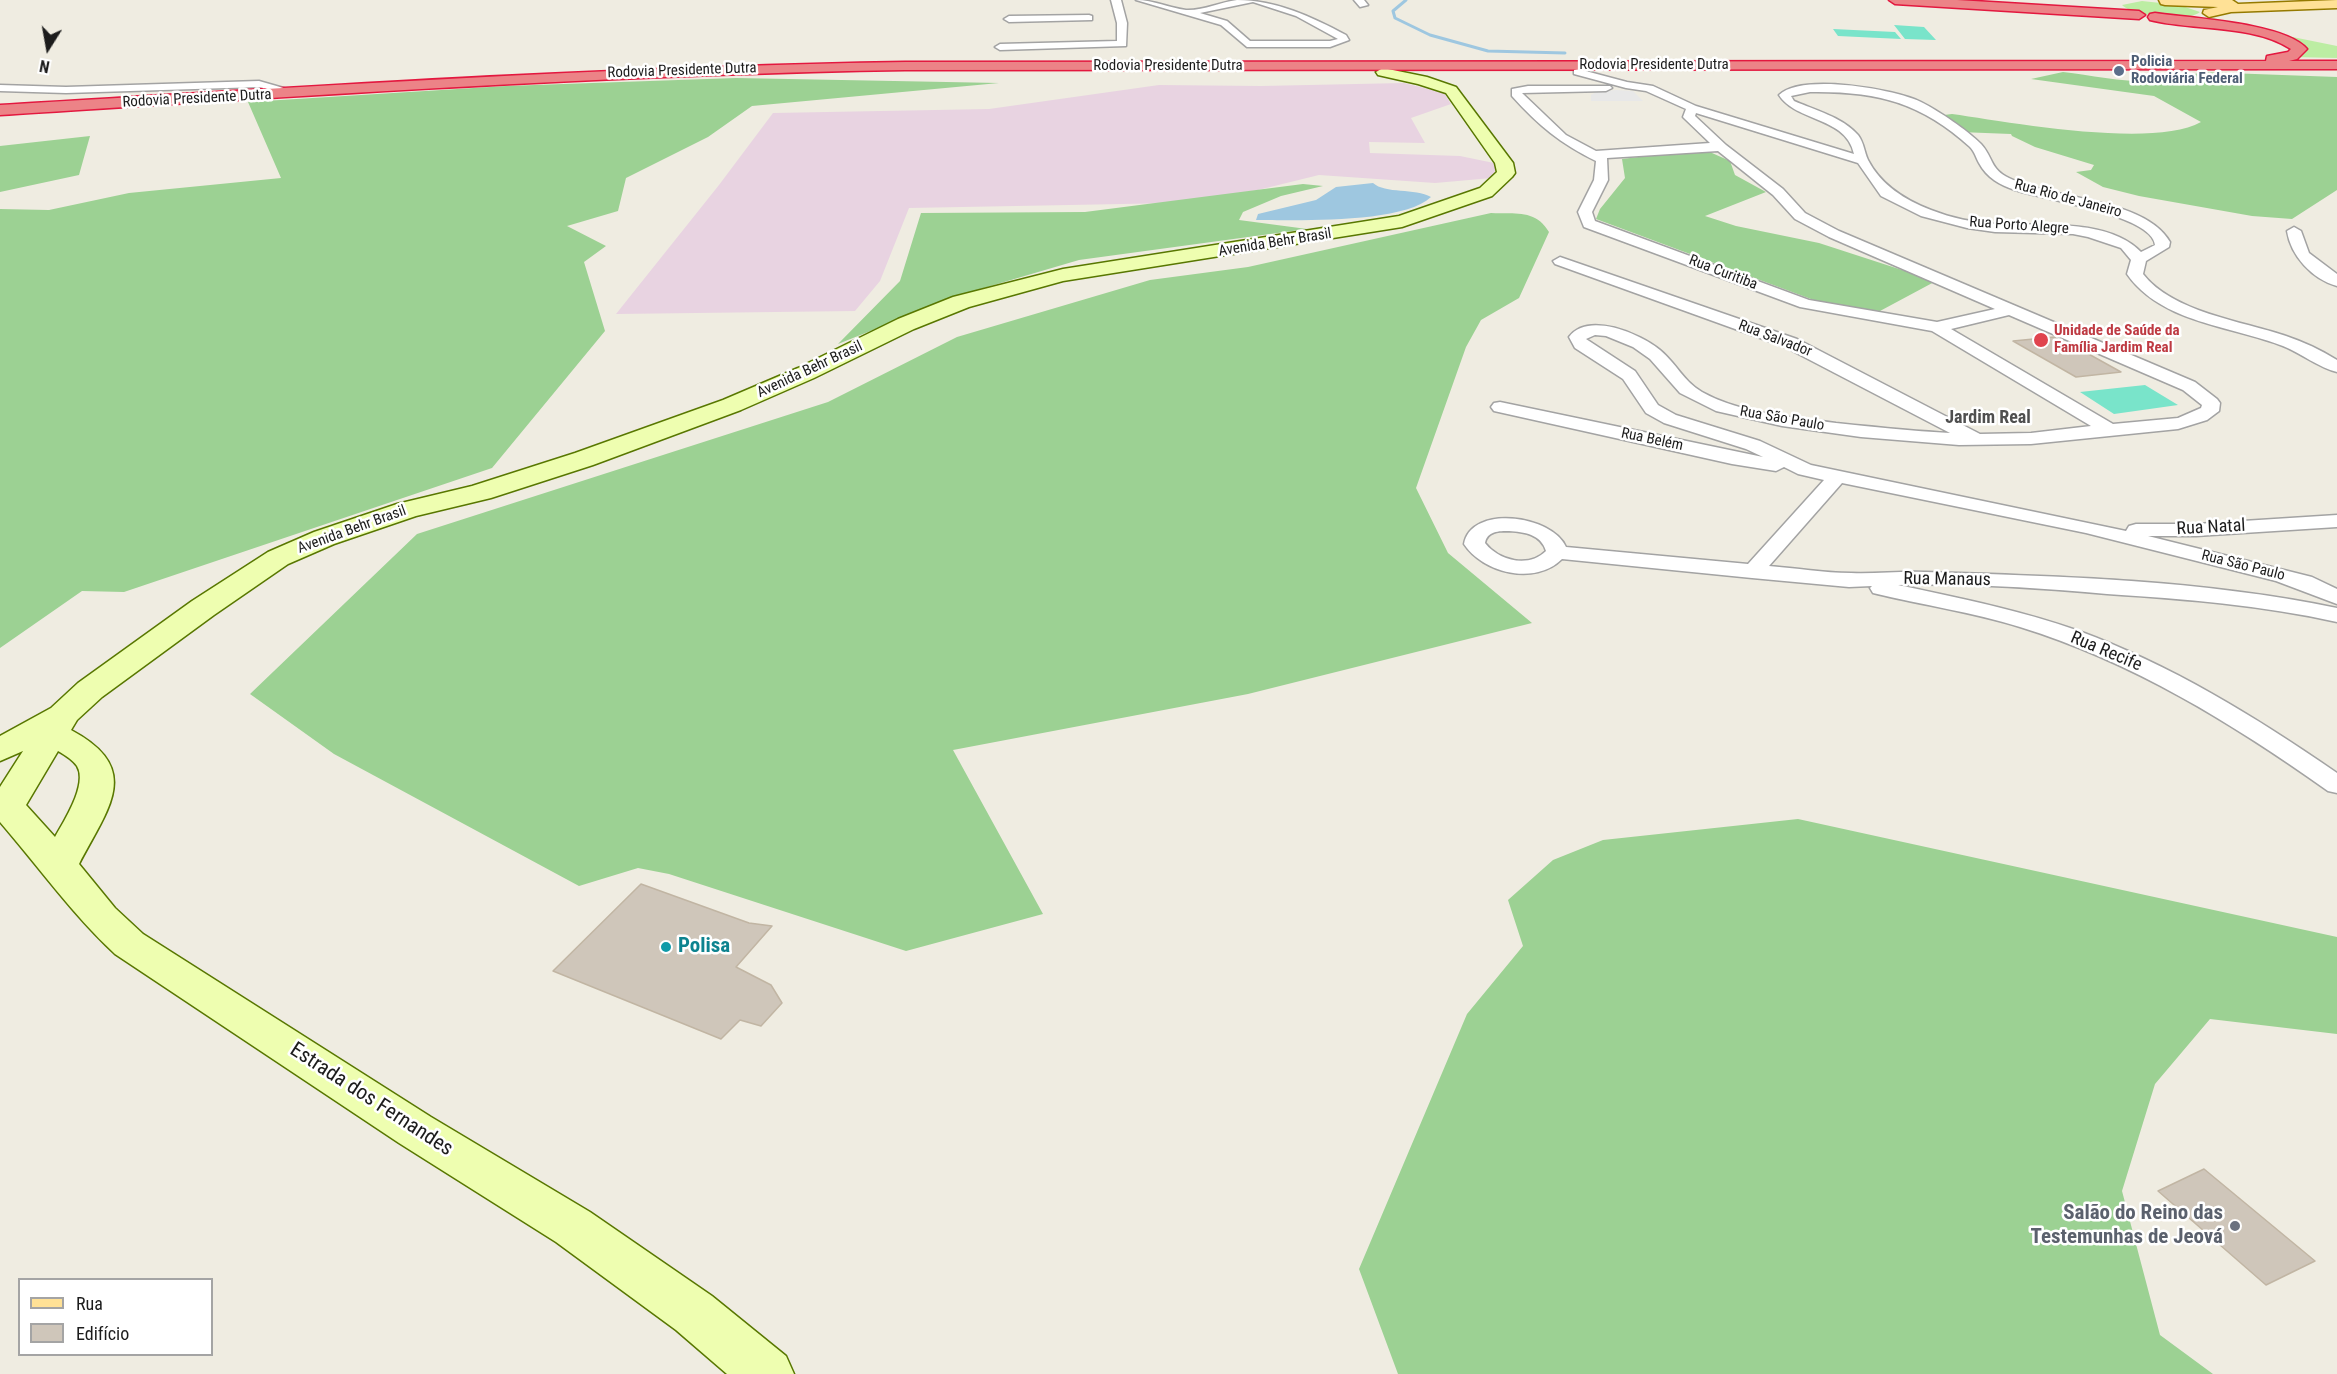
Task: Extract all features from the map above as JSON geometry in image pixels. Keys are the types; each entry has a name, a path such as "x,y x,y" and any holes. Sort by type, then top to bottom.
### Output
{"highway":[{"path":"1896,0 2139,15 2261,34 2288,42 2300,50 2292,56 2257,61"},
{"path":"1913,0 1978,5 2044,6 2109,0"},
{"path":"2126,0 2115,6 2139,15"},
{"path":"2150,0 2199,8 2226,21 2306,38"},
{"path":"2155,17 2191,19 2209,14"},
{"name":"Rodovia Presidente Dutra","path":"0,103 281,89 541,72 786,63 2257,61 2337,63"},
{"name":"Rodovia Presidente Dutra","path":"0,110 658,72 905,66 2337,63"},
{"path":"1213,67 1472,73 1578,72 1688,65"}],"main road":[{"path":"2166,1 2282,6"},
{"path":"2209,14 2230,8 2337,4"}],"street":[{"path":"1000,47 1122,44 1122,23 1116,0"},
{"path":"1141,0 1224,23 1231,27 1245,43 1330,44 1344,40 1299,14 1253,0 1188,13"},
{"path":"1009,18 1083,27"},
{"path":"1383,72 1422,80 1451,90 1453,79 1472,73"},
{"path":"1578,72 1630,87 1653,98 1666,111 1692,108"},
{"path":"0,88 87,90 260,84 281,89"},
{"path":"1720,146 1693,143 1594,155 1564,140 1526,105 1516,91 1528,88 1649,88 1692,108 1862,160"},
{"name":"Rua Rio de Janeiro","path":"1862,160 1862,150 1854,136 1790,103 1785,95 1788,92 1807,89 1862,91 1889,95 1919,105 1976,146 1983,154 1991,172 2000,179 2021,187 2124,214 2157,230 2163,242 2162,247 2139,259"},
{"name":"Avenida Behr Brasil","path":"58,724 90,690 202,608 278,558 324,538 407,510 481,492 546,472 732,405 806,373 906,324 961,302 1063,275 1402,221 1486,192 1506,173 1504,163 1451,90"},
{"name":"Rua São Paulo","path":"1692,108 1689,117 1720,146 1778,192 1800,216 1818,226 2181,383 2204,395 2211,403 2211,411 2198,419 2022,439 1924,438 1837,428 1733,410 1703,399 1685,388 1657,356 1628,338 1606,331 1593,330 1581,333 1577,337 1581,344 1629,375 1652,409 1670,419 1753,445 1805,470 2086,527 2284,576 2337,597"},
{"name":"Rua Curitiba","path":"1594,155 1602,159 1601,180 1585,212 1589,224 1596,228 1806,304 1937,327 2110,430"},
{"name":"Rua Porto Alegre","path":"1862,160 1886,193 1926,213 1967,224 1995,228 2073,230 2091,233 2126,245 2139,259"},
{"path":"2294,231 2296,247 2300,253 2337,281"},
{"path":"2139,259 2135,274 2144,288 2152,293 2202,315 2310,351 2337,366"},
{"name":"Rua Salvador","path":"1560,261 1791,343 1978,440"},
{"name":"Rua Curitiba","path":"1937,327 2010,310"},
{"name":"Rua Belém","path":"1500,407 1732,458 1805,470"},
{"path":"1752,572 1838,477"},
{"name":"Rua Natal","path":"2086,527 2196,530 2337,521"},
{"name":"Rua Manaus","path":"1557,552 1849,580 1920,578 2051,583 2202,594 2290,605 2337,615"},
{"name":"Rua Recife","path":"1849,580 2027,621 2085,641 2185,688 2248,723 2337,785"},
{"path":"0,750 58,724"},
{"path":"3,802 58,724"},
{"path":"58,724 90,759 98,779 88,806 59,865"},
{"name":"Estrada dos Fernandes","path":"3,802 59,865 101,918 129,944 416,1130 573,1227 694,1313 767,1374"}],"shaded area":[{"path":"1404,83 1444,93 1451,104 1411,118 1425,143 1369,142 1370,153 1460,156 1494,163 1497,166 1492,178 1435,183 1319,175 1258,190 1176,203 909,208 880,281 855,311 616,314 773,113 989,109 1159,85 1261,86"},
{"path":"1633,91 1643,101 1591,101 1591,95 1596,92"}],"green space":[{"path":"2142,1 2179,5 2200,12 2185,17 2148,15 2122,5"},
{"path":"2214,18 2258,30 2337,46 2337,58 2292,57 2303,54 2304,48 2301,45 2201,20"},
{"path":"1894,25 1924,27 1936,40 1905,39"},
{"path":"1833,29 1895,32 1901,39 1838,36"},
{"path":"2063,72 2150,82 2184,78 2200,72 2337,77 2337,190 2292,219 2252,216 2139,196 2103,187 2076,172 2091,170 2094,165 2035,147 2011,134 1960,132 1944,115 1952,114 2043,127 2116,133 2179,130 2201,122 2154,96 2031,79"},
{"path":"736,78 999,83 752,106 708,137 626,178 618,211 567,226 606,246 584,262 605,331 492,468 124,592 82,591 0,648 0,209 49,210 129,193 281,178 248,102 506,86"},
{"path":"90,136 79,175 0,192 0,146"},
{"path":"1703,149 1730,161 1735,175 1766,192 1705,216 1736,226 1819,243 1936,281 1880,311 1827,305 1596,219 1600,209 1625,178 1622,159"},
{"path":"1303,184 1323,186 1281,196 1243,212 1239,220 1307,229 1079,260 960,295 838,344 900,281 921,213 1085,212"},
{"path":"1491,213 1516,213 1531,216 1538,219 1549,232 1519,298 1481,320 1466,347 1416,488 1448,553 1532,623 1248,694 953,750 1043,914 906,951 669,874 638,868 579,886 334,754 250,694 417,534 828,402 957,337 1150,280 1248,267"},
{"path":"2145,385 2178,405 2114,414 2080,392"},
{"path":"1798,819 2337,937 2337,1034 2210,1019 2155,1084 2122,1191 2160,1335 2213,1374 1398,1374 1359,1269 1467,1014 1523,946 1508,900 1553,860 1603,840"}],"water":[{"path":"1373,183 1385,189 1431,197 1417,206 1374,216 1322,220 1256,220 1258,214 1316,200 1336,187"}],"building":[{"path":"2054,337 2080,353 2085,352 2121,372 2076,377 2013,341"},
{"name":"Polisa","path":"641,884 749,923 772,926 736,967 771,985 782,1003 761,1026 740,1020 721,1039 553,971"},
{"name":"Salão do Reino das Testemunhas de Jeová","path":"2204,1169 2315,1261 2266,1285 2158,1191"}],"waterway":[{"path":"1406,0 1393,11 1395,18 1430,35 1488,51 1565,53"}],"place":[{"name":"Policia Rodoviária Federal","path":"2119,71"},
{"name":"Unidade de Saúde da Família Jardim Real","path":"2041,340"},
{"name":"Polisa","path":"666,947"},
{"name":"Salão do Reino das Testemunhas de Jeová","path":"2235,1226"}],"district":[{"name":"Jardim Real","path":"1988,418"}]}
